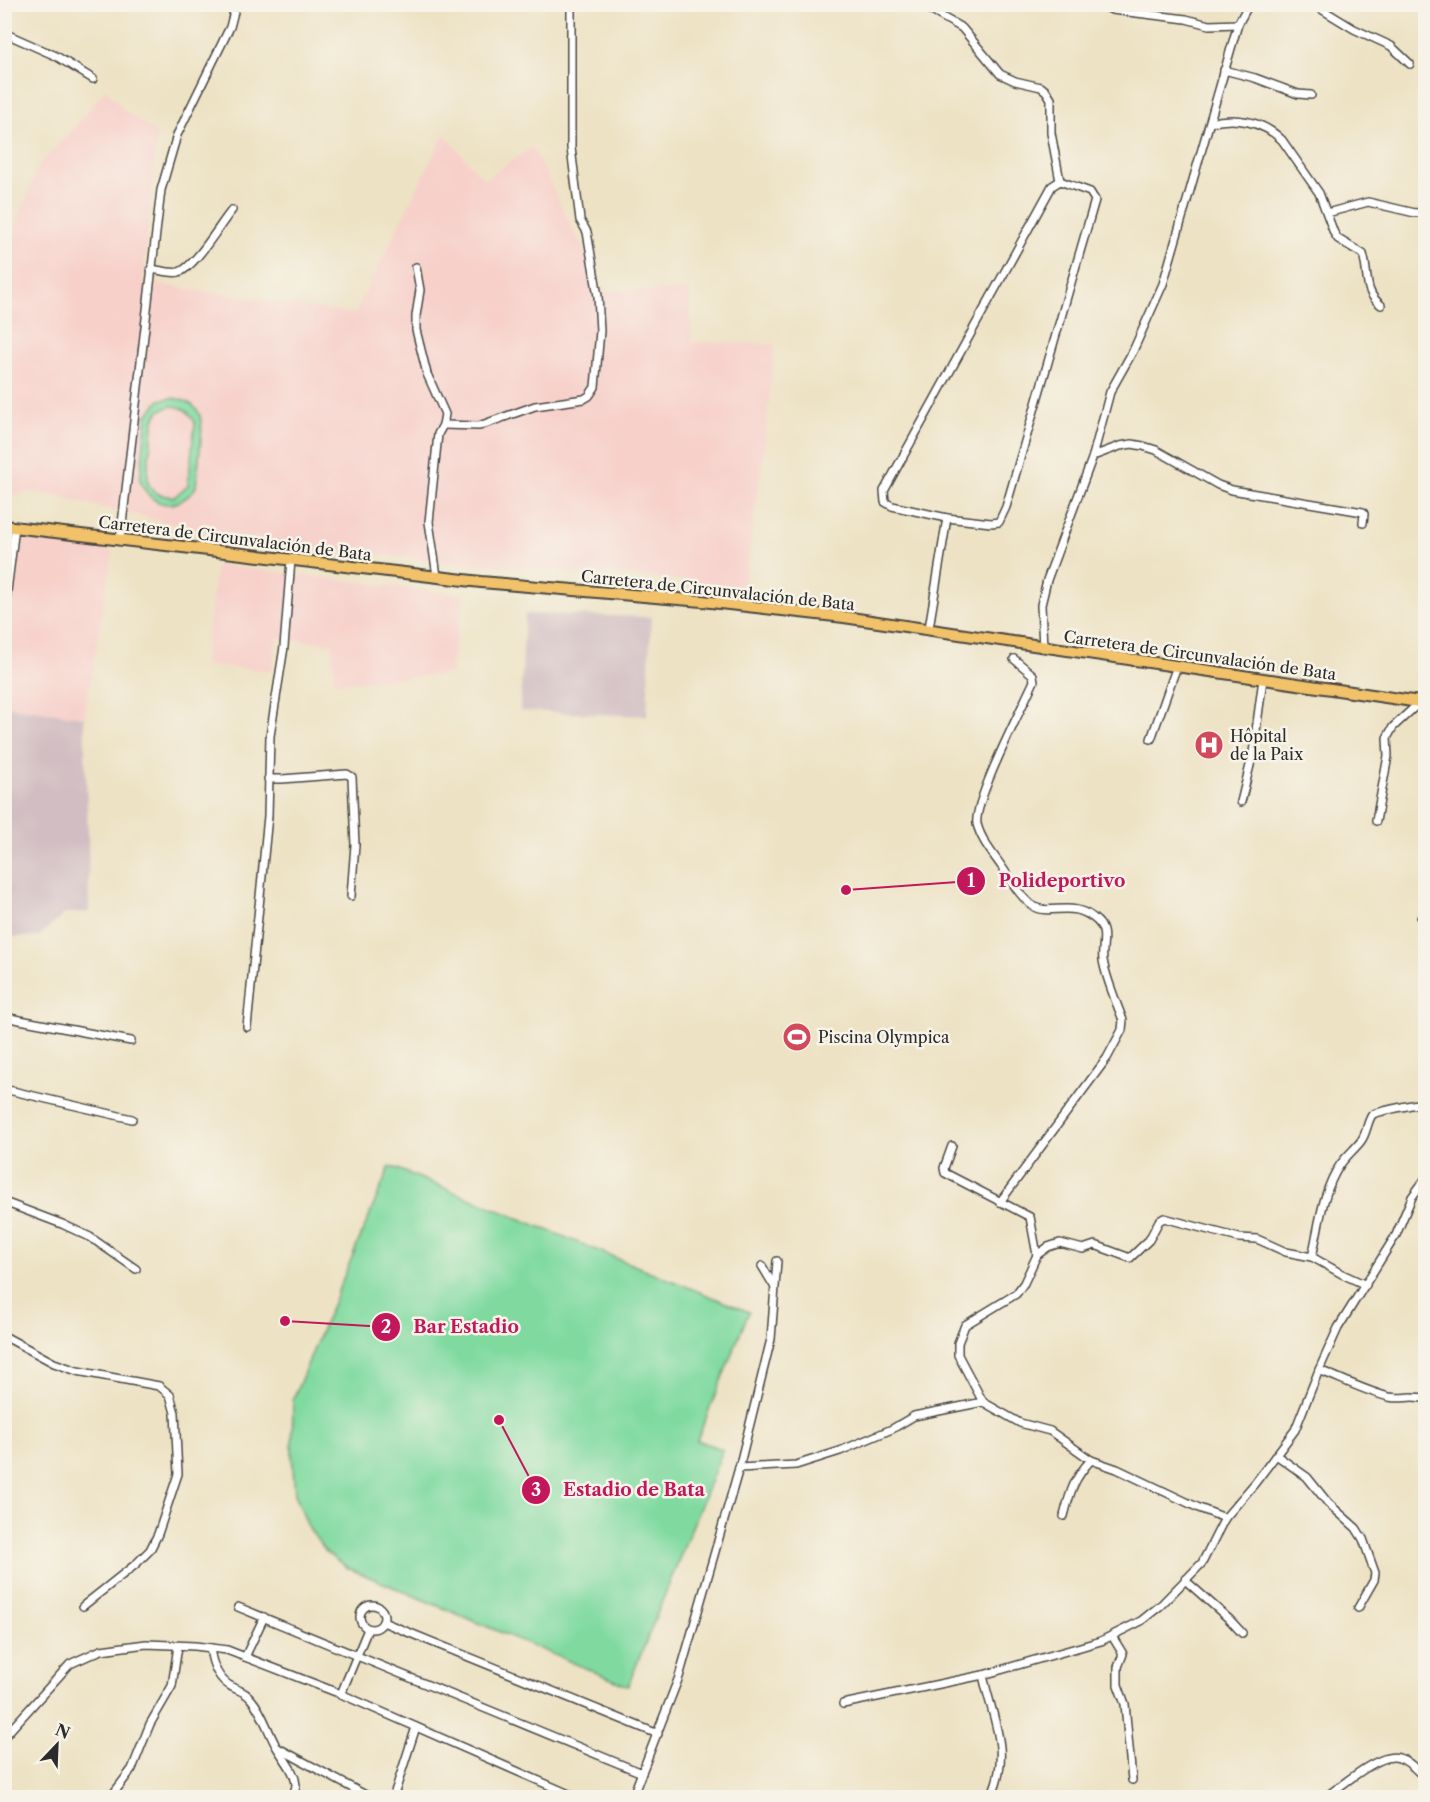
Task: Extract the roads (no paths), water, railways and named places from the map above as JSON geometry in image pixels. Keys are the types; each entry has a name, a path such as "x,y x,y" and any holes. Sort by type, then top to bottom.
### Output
{"main road":[{"name":"Carretera de Circunvalación de Bata","path":"10,526 291,560 737,605 929,628 1043,648 1423,703"}],"street":[{"path":"120,541 161,190 177,135 230,27 236,4"},
{"path":"443,425 479,426 535,406 584,399 595,387 600,331 598,296 588,232 580,220 571,148 571,4"},
{"path":"919,4 958,25 999,74 1015,81 1041,87 1046,91 1051,99 1051,133 1060,181"},
{"path":"1101,4 1112,10 1185,19 1209,25 1238,24"},
{"path":"1043,648 1041,605 1047,580 1093,456 1110,392 1133,351 1163,284 1238,24 1249,4"},
{"path":"1313,4 1354,29 1391,46 1410,64"},
{"path":"4,33 56,56 93,79"},
{"path":"1224,70 1298,94 1311,96"},
{"path":"1209,123 1235,119 1260,126 1276,134 1295,156 1319,193 1331,227 1338,239 1363,254 1367,286 1375,301 1381,305"},
{"path":"1060,181 1090,192 1095,201 1006,507 999,522 947,518 892,506 885,502 884,491 1052,186 1060,181"},
{"path":"1327,213 1368,202 1415,213 1425,212"},
{"path":"151,268 173,272 184,270 200,254 232,210"},
{"path":"416,267 420,290 416,330 427,374 445,414 438,434 429,522 437,576"},
{"path":"1093,456 1120,446 1132,444 1143,446 1156,450 1218,485 1251,494 1363,512 1363,523"},
{"path":"929,628 947,518"},
{"path":"4,615 10,526"},
{"path":"248,1027 268,816 270,736 284,646 291,560"},
{"path":"1000,1202 1107,1058 1122,1030 1123,1020 1103,960 1104,933 1101,926 1090,916 1071,907 1036,908 1029,903 984,840 977,822 985,787 1034,681 1033,675 1014,659"},
{"path":"1151,739 1177,666"},
{"path":"1241,802 1253,753 1263,679"},
{"path":"1376,821 1389,756 1387,738 1393,727 1423,703"},
{"path":"268,778 347,774 352,777 355,845 351,896"},
{"path":"4,1017 131,1041"},
{"path":"4,1089 132,1119"},
{"path":"1312,1257 1329,1187 1341,1163 1364,1137 1372,1116 1413,1103 1425,1103"},
{"path":"952,1146 944,1168 945,1173 1031,1219 1037,1255"},
{"path":"843,1704 983,1675 1000,1668 1079,1648 1141,1621 1161,1605 1205,1559 1225,1518 1295,1430 1338,1329 1396,1235 1412,1197 1425,1178"},
{"path":"4,1202 90,1237 136,1269"},
{"path":"1225,1518 1117,1469 1090,1460 1050,1431 1020,1424 983,1402 958,1355 958,1342 965,1325 1016,1294 1037,1255 1048,1247 1060,1242 1083,1249 1095,1245 1130,1258 1149,1240 1159,1221 1164,1218 1239,1238 1257,1239 1286,1252 1312,1257 1366,1285"},
{"path":"632,1797 658,1734 682,1666 739,1468 771,1339 777,1261"},
{"path":"762,1266 774,1286"},
{"path":"4,1336 62,1366 77,1371 159,1386 170,1395 175,1413 178,1473 158,1534 150,1550 136,1564 82,1606"},
{"path":"1319,1370 1371,1392 1401,1399 1411,1395 1425,1399"},
{"path":"739,1468 796,1465 840,1451 892,1429 914,1416 983,1402"},
{"path":"1276,1455 1306,1477 1328,1503 1356,1528 1363,1539 1375,1573 1374,1580 1358,1608"},
{"path":"1064,1516 1073,1483 1090,1460"},
{"path":"1185,1580 1242,1633"},
{"path":"373,1605 380,1608 384,1614 383,1622 375,1629 368,1629 361,1624 359,1616 365,1606 373,1605"},
{"path":"238,1607 642,1773"},
{"path":"245,1657 264,1617"},
{"path":"383,1622 658,1734"},
{"path":"341,1694 368,1629"},
{"path":"1112,1635 1123,1654 1118,1667 1119,1685 1125,1704 1132,1780"},
{"path":"4,1737 70,1664 101,1650 146,1644 210,1648 226,1650 341,1694 578,1797"},
{"path":"110,1797 132,1769 150,1724 172,1686 178,1646"},
{"path":"210,1648 211,1659 217,1673 224,1682 243,1690 252,1700 285,1760 296,1784 291,1797"},
{"path":"983,1675 1001,1742 1001,1769 998,1784 990,1797"},
{"path":"393,1797 416,1727"},
{"path":"276,1747 369,1797"},
{"path":"1324,1797 1378,1760 1397,1757 1407,1762 1425,1779"}],"place":[{"name":"Hôpital de la Paix","path":"1209,745"},
{"name":"Polideportivo","path":"846,890"},
{"name":"Piscina Olympica","path":"797,1037"},
{"name":"Bar Estadio","path":"285,1321"},
{"name":"Estadio de Bata","path":"499,1420"}]}
